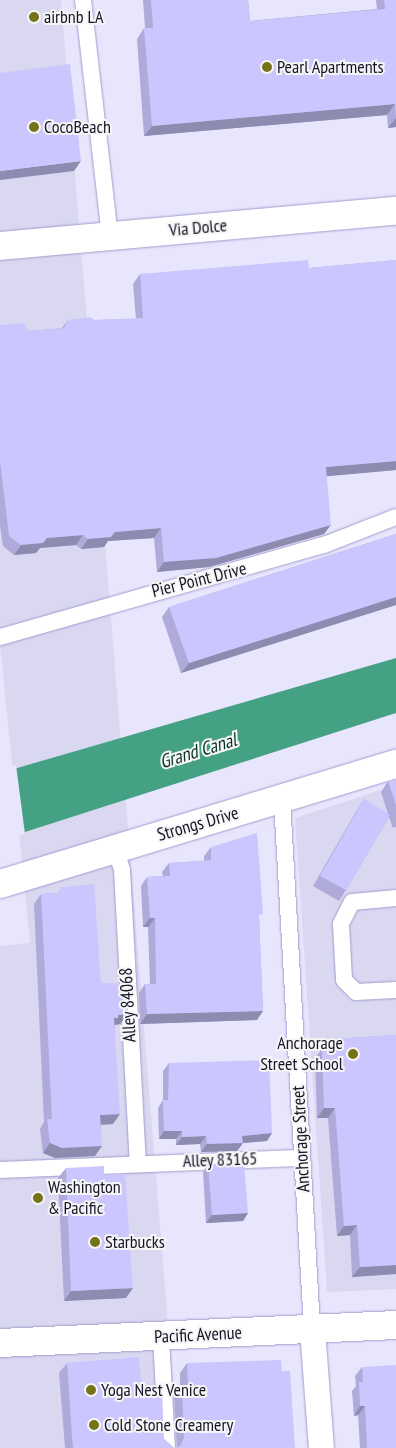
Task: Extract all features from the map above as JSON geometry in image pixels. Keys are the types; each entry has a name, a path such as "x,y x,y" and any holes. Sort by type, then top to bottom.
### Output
{"street":[{"name":"Via Dolce","path":"0,246 396,211"},
{"name":"Strongs Drive","path":"0,884 396,764"},
{"name":"Pacific Avenue","path":"0,1343 396,1326"},
{"name":"Anchorage Street","path":"312,1329 320,1448"}],"lane":[{"path":"83,0 110,236"},
{"name":"Pier Point Drive","path":"0,637 324,545 396,517"},
{"name":"Anchorage Street","path":"282,800 312,1329"},
{"name":"Alley 84068","path":"115,848 122,870 138,1162"},
{"path":"396,898 352,902 341,924 344,980 356,992 396,990"},
{"name":"Alley 83165","path":"0,1170 138,1162 302,1158"},
{"path":"161,1336 167,1448"}],"shaded area":[{"path":"0,0 61,0 178,1448 0,1448 0,946 30,943 0,644"},
{"name":"Anchorage Street School","path":"396,785 396,1289 327,1292 295,818"}],"water":[{"name":"Grand Canal","path":"396,658 396,713 0,840 0,773"}],"pier":[{"path":"16,765 25,834 0,842 0,770"}],"building":[{"name":"Pearl Apartments","path":"151,0 248,0 250,21 385,9 384,0 396,0 396,118 395,104 152,126 144,28 153,28"},
{"name":"CocoBeach","path":"70,64 81,161 0,171 0,73"},
{"path":"308,260 309,268 396,260 396,461 326,467 331,525 216,558 164,562 161,528 115,532 111,537 88,539 83,535 47,538 43,543 21,545 9,536 0,460 1,325 24,323 29,331 64,328 68,320 90,317 95,320 143,318 140,274"},
{"path":"396,534 396,597 189,663 169,607"},
{"path":"396,779 396,805 388,781"},
{"path":"364,799 390,815 346,890 320,876"},
{"path":"257,833 263,914 259,915 263,1011 147,1014 145,984 156,984 155,918 150,918 147,877 170,876 169,863 211,860 211,847"},
{"path":"94,884 101,983 126,984 128,1014 118,1015 118,1018 114,1018 120,1114 100,1115 102,1146 62,1148 50,1143 47,1119 52,1119 41,894 58,893 62,887"},
{"path":"396,1035 396,1265 360,1267 357,1225 344,1226 335,1108 324,1108 322,1048 334,1048 334,1039"},
{"path":"269,1060 272,1133 242,1136 243,1143 207,1144 206,1136 182,1137 182,1131 164,1131 163,1100 168,1100 169,1063"},
{"path":"244,1163 248,1213 212,1215 208,1164"},
{"name":"Starbucks","path":"104,1166 104,1175 125,1174 133,1288 71,1291 66,1168"},
{"path":"139,1357 142,1391 162,1389 164,1439 174,1448 73,1448 67,1363"},
{"path":"281,1360 282,1371 290,1371 295,1448 174,1448 180,1446 184,1438 182,1387 188,1387 187,1363"},
{"path":"396,1365 396,1448 367,1448 365,1406 360,1406 359,1382 363,1382 362,1367"}],"place":[{"name":"airbnb LA","path":"34,17"},
{"name":"Pearl Apartments","path":"267,67"},
{"name":"CocoBeach","path":"34,127"},
{"name":"Anchorage Street School","path":"353,1054"},
{"name":"Washington & Pacific","path":"38,1198"},
{"name":"Starbucks","path":"95,1242"},
{"name":"Yoga Nest Venice","path":"91,1390"},
{"name":"Cold Stone Creamery","path":"94,1425"}]}
